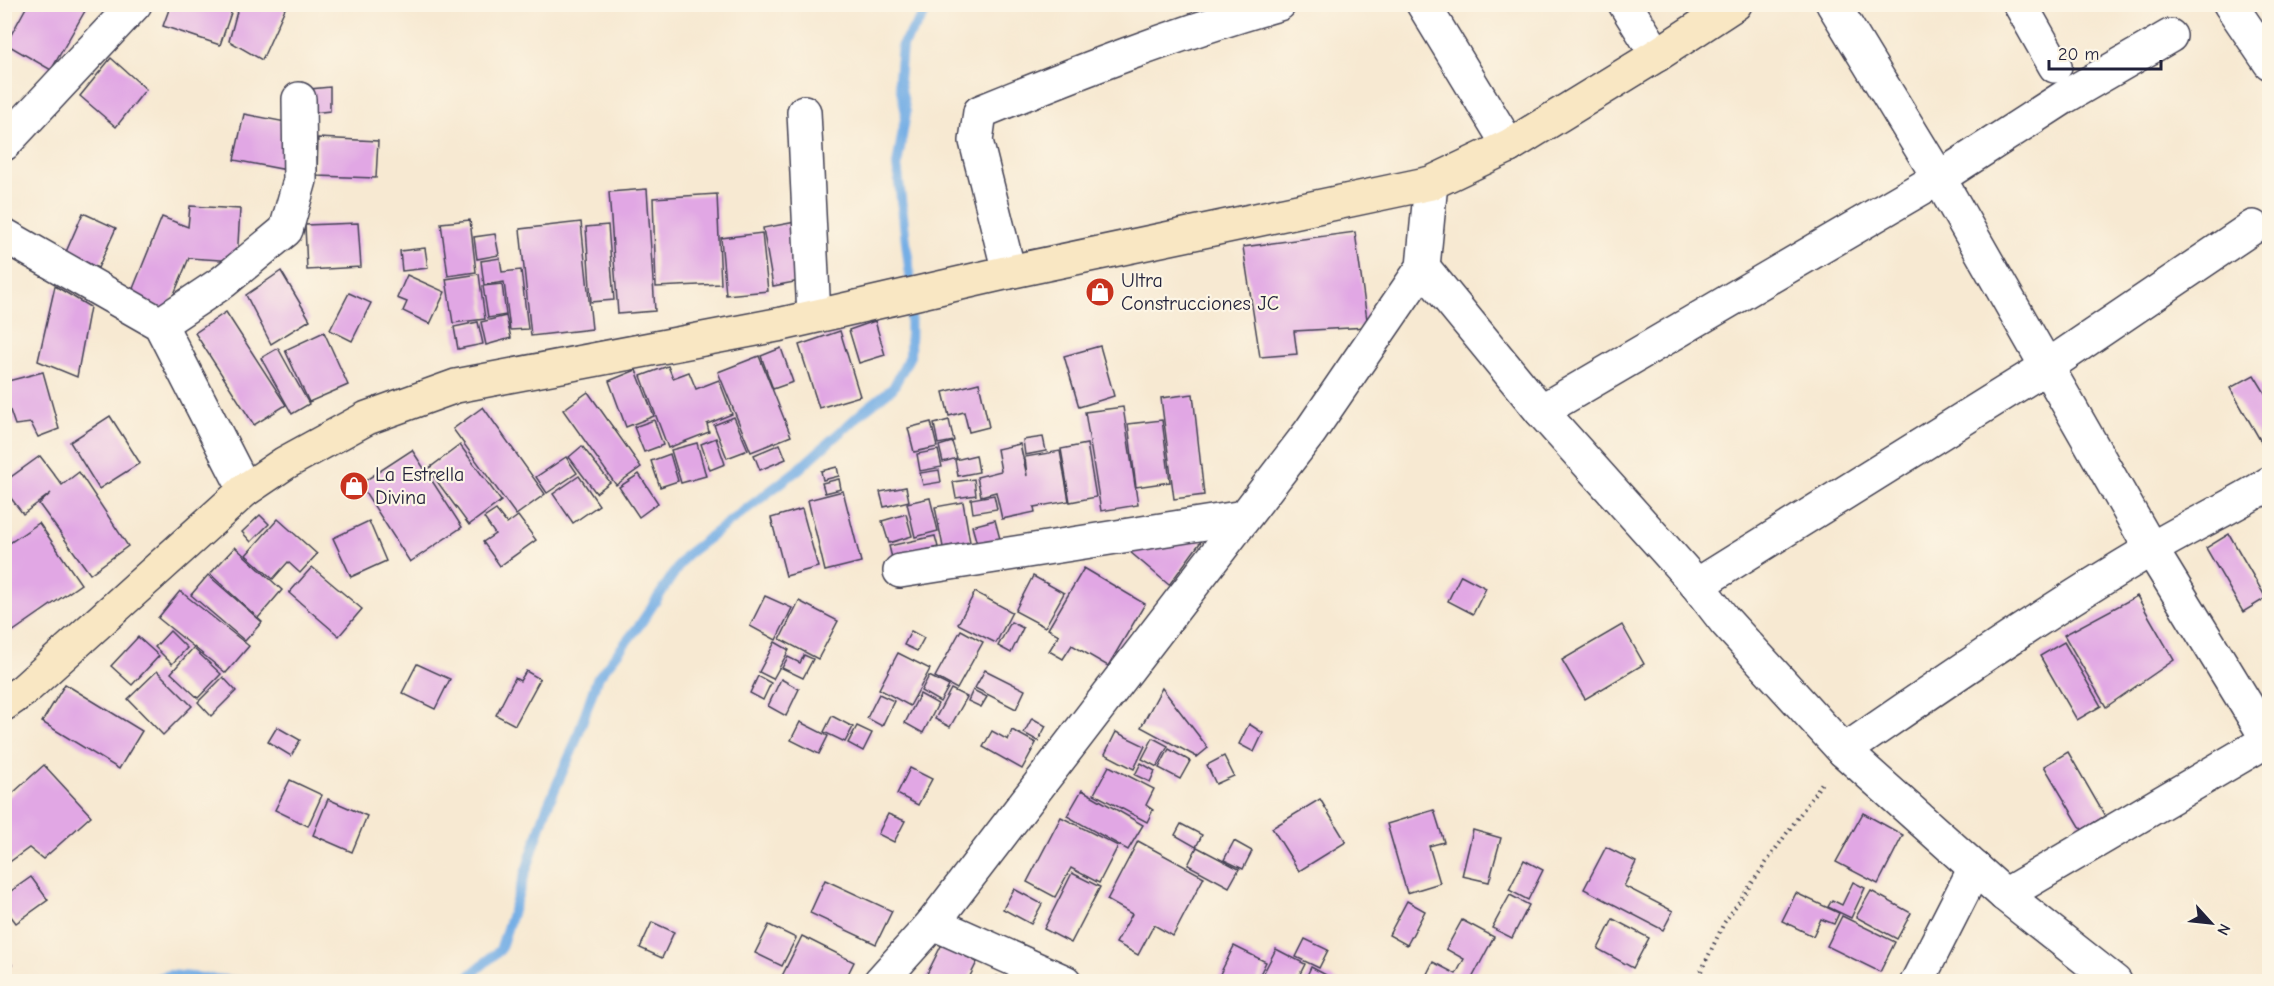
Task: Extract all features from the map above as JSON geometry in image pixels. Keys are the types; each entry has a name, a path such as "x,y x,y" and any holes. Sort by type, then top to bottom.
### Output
{"main road":[{"path":"4,704 24,690 244,490 285,463 367,418 456,386 814,316 1009,272 1431,183 1509,146 1735,4"}],"street":[{"path":"4,144 132,10 135,4"},
{"path":"1009,272 976,141 980,112 1072,74 1204,27 1279,4"},
{"path":"1423,4 1509,146"},
{"path":"1625,4 1657,55"},
{"path":"1833,4 1939,178 2151,549 2269,740 2005,895"},
{"path":"2020,4 2055,66"},
{"path":"2230,4 2270,63"},
{"path":"1542,411 1939,178 2062,98 2170,36"},
{"path":"160,324 223,282 286,230 300,180 299,99"},
{"path":"804,112 814,316"},
{"path":"880,981 933,923 1310,432 1423,267 1431,183"},
{"path":"1697,585 2048,366 2253,227"},
{"path":"4,235 160,324 244,490"},
{"path":"1423,267 1542,411 1697,585 1725,621 1844,751 2005,895 2115,981"},
{"path":"1844,751 2048,612 2151,549 2240,503 2270,483"},
{"path":"900,571 1244,517"},
{"path":"1917,981 1975,868"},
{"path":"933,923 1065,981"}],"path":[{"path":"1696,981 1724,923 1844,751"}],"building":[{"path":"28,4 89,4 51,70 6,44"},
{"path":"171,4 234,4 220,45 163,26"},
{"path":"239,4 287,4 262,60 229,41"},
{"path":"111,58 146,89 116,127 80,96"},
{"path":"330,87 330,111 312,113 310,89"},
{"path":"244,114 296,124 287,170 234,160"},
{"path":"318,138 378,141 376,178 317,176"},
{"path":"647,189 655,311 618,314 609,192"},
{"path":"717,194 721,284 656,287 653,198"},
{"path":"190,206 240,209 237,261 189,258 167,311 130,296 162,217 188,227"},
{"path":"83,213 116,228 98,268 66,252"},
{"path":"470,220 476,272 448,276 441,223"},
{"path":"581,222 592,329 531,336 520,229"},
{"path":"796,222 805,280 773,286 763,228"},
{"path":"358,223 361,267 307,270 305,225"},
{"path":"608,225 614,300 591,302 586,227"},
{"path":"1355,232 1368,327 1294,331 1297,354 1260,357 1243,247"},
{"path":"762,233 768,291 726,295 721,238"},
{"path":"495,234 499,255 477,259 474,237"},
{"path":"425,248 428,268 402,271 400,251"},
{"path":"500,258 502,272 521,270 528,329 510,330 504,282 484,285 481,261"},
{"path":"281,271 310,320 271,344 246,295"},
{"path":"479,274 485,319 453,323 446,279"},
{"path":"407,275 445,292 430,324 403,311 407,302 397,298"},
{"path":"502,284 506,315 488,318 483,286"},
{"path":"55,286 90,307 77,377 38,361"},
{"path":"349,293 371,303 352,341 330,330"},
{"path":"226,312 286,405 254,425 195,333"},
{"path":"506,316 511,338 486,345 481,322"},
{"path":"875,321 885,355 859,363 849,330"},
{"path":"478,322 483,344 458,349 454,327"},
{"path":"840,331 860,396 819,408 799,345"},
{"path":"324,332 348,385 309,402 285,350"},
{"path":"1100,346 1114,396 1079,407 1064,356"},
{"path":"278,348 309,404 292,414 261,358"},
{"path":"781,348 793,382 773,389 761,356"},
{"path":"759,356 791,436 751,452 718,372"},
{"path":"668,366 673,378 689,372 696,389 719,380 732,414 707,424 709,432 668,448 641,376"},
{"path":"636,370 654,416 626,427 609,381"},
{"path":"43,372 59,429 38,437 31,423 15,425 4,393 4,382"},
{"path":"2254,375 2270,401 2270,451 2267,452 2230,388"},
{"path":"979,383 989,427 969,432 964,412 949,416 943,392"},
{"path":"588,392 641,467 616,485 563,410"},
{"path":"1193,394 1204,495 1174,499 1161,398"},
{"path":"483,407 545,494 516,515 453,429"},
{"path":"1123,407 1138,505 1101,511 1085,412"},
{"path":"110,416 140,463 99,489 70,442"},
{"path":"734,417 748,450 727,458 714,425"},
{"path":"654,420 663,445 644,452 634,427"},
{"path":"949,420 954,441 938,444 934,424"},
{"path":"1162,420 1170,482 1136,487 1128,424"},
{"path":"931,422 937,447 914,452 908,428"},
{"path":"1043,437 1046,451 1025,455 1023,440"},
{"path":"716,438 725,464 710,470 701,444"},
{"path":"952,442 957,458 943,462 939,446"},
{"path":"697,443 706,476 681,483 671,450"},
{"path":"780,444 786,459 760,470 754,455"},
{"path":"1020,444 1027,476 1025,457 1060,451 1069,501 1034,507 1035,512 1002,519 996,492 981,496 977,477 1001,471 997,449"},
{"path":"1087,444 1096,497 1070,502 1061,449"},
{"path":"460,445 501,501 469,525 428,469"},
{"path":"582,446 610,482 596,493 569,457"},
{"path":"412,450 462,527 410,562 360,484"},
{"path":"938,450 942,467 920,471 917,454"},
{"path":"670,454 678,481 660,487 651,461"},
{"path":"976,455 979,472 958,476 955,460"},
{"path":"40,456 62,485 79,472 128,546 90,574 39,504 51,493 23,514 4,489 4,482"},
{"path":"566,457 577,473 547,493 536,477"},
{"path":"837,467 839,476 823,480 821,471"},
{"path":"939,470 941,482 923,485 920,473"},
{"path":"639,474 658,503 639,517 619,487"},
{"path":"579,476 599,505 573,523 553,494"},
{"path":"839,479 841,489 825,493 822,483"},
{"path":"974,479 976,495 956,498 953,482"},
{"path":"906,487 909,501 884,507 880,492"},
{"path":"843,491 861,562 825,571 808,500"},
{"path":"994,495 997,509 973,513 971,499"},
{"path":"930,498 938,531 915,537 907,503"},
{"path":"963,502 970,542 943,547 935,507"},
{"path":"802,509 818,567 786,576 771,518"},
{"path":"496,510 507,524 518,516 536,540 500,566 483,542 495,534 484,518"},
{"path":"906,514 912,536 889,543 882,521"},
{"path":"260,515 269,524 251,542 242,532"},
{"path":"278,519 317,554 300,573 288,562 273,579 246,555"},
{"path":"995,520 1000,539 977,544 972,526"},
{"path":"369,521 386,561 351,577 333,538"},
{"path":"39,523 81,584 12,632 4,621 4,547"},
{"path":"1208,532 1169,585 1123,546"},
{"path":"2229,534 2266,598 2243,612 2206,548"},
{"path":"935,536 938,547 892,558 889,546"},
{"path":"235,547 282,590 258,618 210,574"},
{"path":"312,567 362,609 339,636 289,593"},
{"path":"1084,568 1145,604 1108,666 1072,645 1063,659 1049,651 1059,635 1048,629"},
{"path":"208,575 262,622 245,641 191,595"},
{"path":"1461,575 1486,588 1473,614 1448,601"},
{"path":"1033,576 1064,593 1045,627 1015,611"},
{"path":"180,591 249,646 226,673 158,618"},
{"path":"975,592 1012,612 996,643 958,624"},
{"path":"765,596 792,608 776,640 750,626"},
{"path":"2137,596 2174,660 2106,707 2064,635"},
{"path":"799,601 838,621 818,659 780,639"},
{"path":"1011,622 1023,628 1011,653 998,646"},
{"path":"1622,625 1644,664 1585,699 1562,660"},
{"path":"961,630 983,642 957,689 935,677"},
{"path":"170,631 187,648 172,664 155,647"},
{"path":"911,631 924,638 917,651 904,645"},
{"path":"138,637 159,656 132,685 111,666"},
{"path":"775,642 789,650 773,679 759,672"},
{"path":"2064,642 2101,706 2077,720 2040,656"},
{"path":"193,648 221,674 198,698 171,673"},
{"path":"898,653 930,669 910,706 879,689"},
{"path":"804,655 813,659 803,678 782,668 788,657 800,663"},
{"path":"417,664 450,679 435,709 402,693"},
{"path":"985,670 1025,690 1016,709 975,688"},
{"path":"157,671 192,706 163,735 128,699"},
{"path":"526,671 540,679 515,725 496,715 515,678 520,681"},
{"path":"758,676 771,683 763,700 750,693"},
{"path":"929,676 949,686 940,702 921,691"},
{"path":"223,677 236,691 211,716 198,702"},
{"path":"781,679 799,689 786,716 768,706"},
{"path":"65,684 142,731 119,769 42,722"},
{"path":"1162,688 1208,748 1197,757 1141,727"},
{"path":"951,689 967,697 950,727 935,719"},
{"path":"973,690 987,697 981,707 968,701"},
{"path":"879,694 894,701 882,726 867,718"},
{"path":"920,694 938,704 923,733 905,723"},
{"path":"832,716 853,727 845,742 824,732"},
{"path":"1032,718 1046,726 1038,741 1024,733"},
{"path":"800,722 828,736 819,754 791,740"},
{"path":"1249,724 1263,733 1254,752 1239,744"},
{"path":"857,726 872,733 863,751 848,743"},
{"path":"277,727 300,740 291,756 268,742"},
{"path":"1012,730 1036,743 1022,769 983,747 992,731 1008,740"},
{"path":"1116,732 1145,746 1134,769 1105,754"},
{"path":"1153,738 1168,746 1157,767 1142,759"},
{"path":"1169,749 1190,761 1180,779 1159,768"},
{"path":"2068,752 2105,816 2082,830 2044,766"},
{"path":"1224,756 1234,776 1216,784 1207,765"},
{"path":"1141,763 1155,771 1150,782 1135,775"},
{"path":"44,765 91,816 43,859 29,848 4,866 4,801"},
{"path":"1109,766 1154,789 1146,805 1153,810 1147,822 1094,794"},
{"path":"910,768 932,779 918,805 897,794"},
{"path":"290,780 322,795 308,826 275,810"},
{"path":"1082,790 1143,825 1128,850 1067,816"},
{"path":"328,799 367,816 352,852 313,835"},
{"path":"1320,799 1346,842 1299,871 1272,828"},
{"path":"1434,810 1444,842 1429,846 1440,883 1407,893 1387,824"},
{"path":"1863,813 1903,835 1878,884 1836,862"},
{"path":"888,814 905,821 894,842 878,834"},
{"path":"1061,817 1118,846 1099,883 1071,868 1055,897 1027,882"},
{"path":"1181,824 1202,835 1196,847 1175,835"},
{"path":"1473,830 1501,838 1489,882 1462,876"},
{"path":"1138,841 1204,877 1173,936 1154,925 1138,955 1116,943 1132,914 1107,900"},
{"path":"1234,841 1252,851 1243,869 1224,860"},
{"path":"1197,847 1239,869 1229,887 1188,865"},
{"path":"1606,847 1636,862 1624,886 1673,911 1663,930 1584,889"},
{"path":"1524,860 1543,870 1528,900 1509,890"},
{"path":"1072,873 1100,887 1071,943 1044,929"},
{"path":"31,877 48,900 16,923 4,907 4,896"},
{"path":"825,880 892,911 876,944 810,913"},
{"path":"1853,882 1865,888 1851,918 1828,907 1832,900 1842,905"},
{"path":"1014,889 1042,904 1031,924 1003,909"},
{"path":"1871,891 1911,913 1897,939 1856,917"},
{"path":"1796,893 1839,913 1834,924 1821,919 1813,936 1782,921"},
{"path":"1510,895 1529,905 1512,938 1492,928"},
{"path":"1407,901 1425,911 1407,945 1389,935"},
{"path":"1842,916 1895,942 1880,972 1827,946"},
{"path":"1613,919 1649,938 1633,968 1598,949"},
{"path":"1462,920 1494,937 1470,982 1423,982 1433,962 1456,974 1464,959 1446,949"},
{"path":"652,922 674,932 662,958 640,948"},
{"path":"769,925 796,938 782,966 755,953"},
{"path":"802,936 854,962 844,982 779,982"},
{"path":"1305,939 1328,950 1319,968 1296,957"},
{"path":"942,944 977,962 967,982 923,982"},
{"path":"1234,946 1266,962 1256,982 1216,982"},
{"path":"4,948 12,965 4,968"},
{"path":"1276,949 1305,964 1296,982 1259,982"},
{"path":"1311,967 1339,982 1304,982"},
{"path":"997,976 1009,982 994,982"}],"waterway":[{"path":"462,982 500,950 547,807 574,746 597,679 641,623 686,555 799,469 893,388 910,356 911,284 897,165 906,113 899,80 902,45 932,4"},
{"path":"147,982 169,975 246,982"}],"place":[{"name":"Ultra Construcciones JC","path":"1100,292"},
{"name":"La Estrella Divina","path":"354,486"}]}
